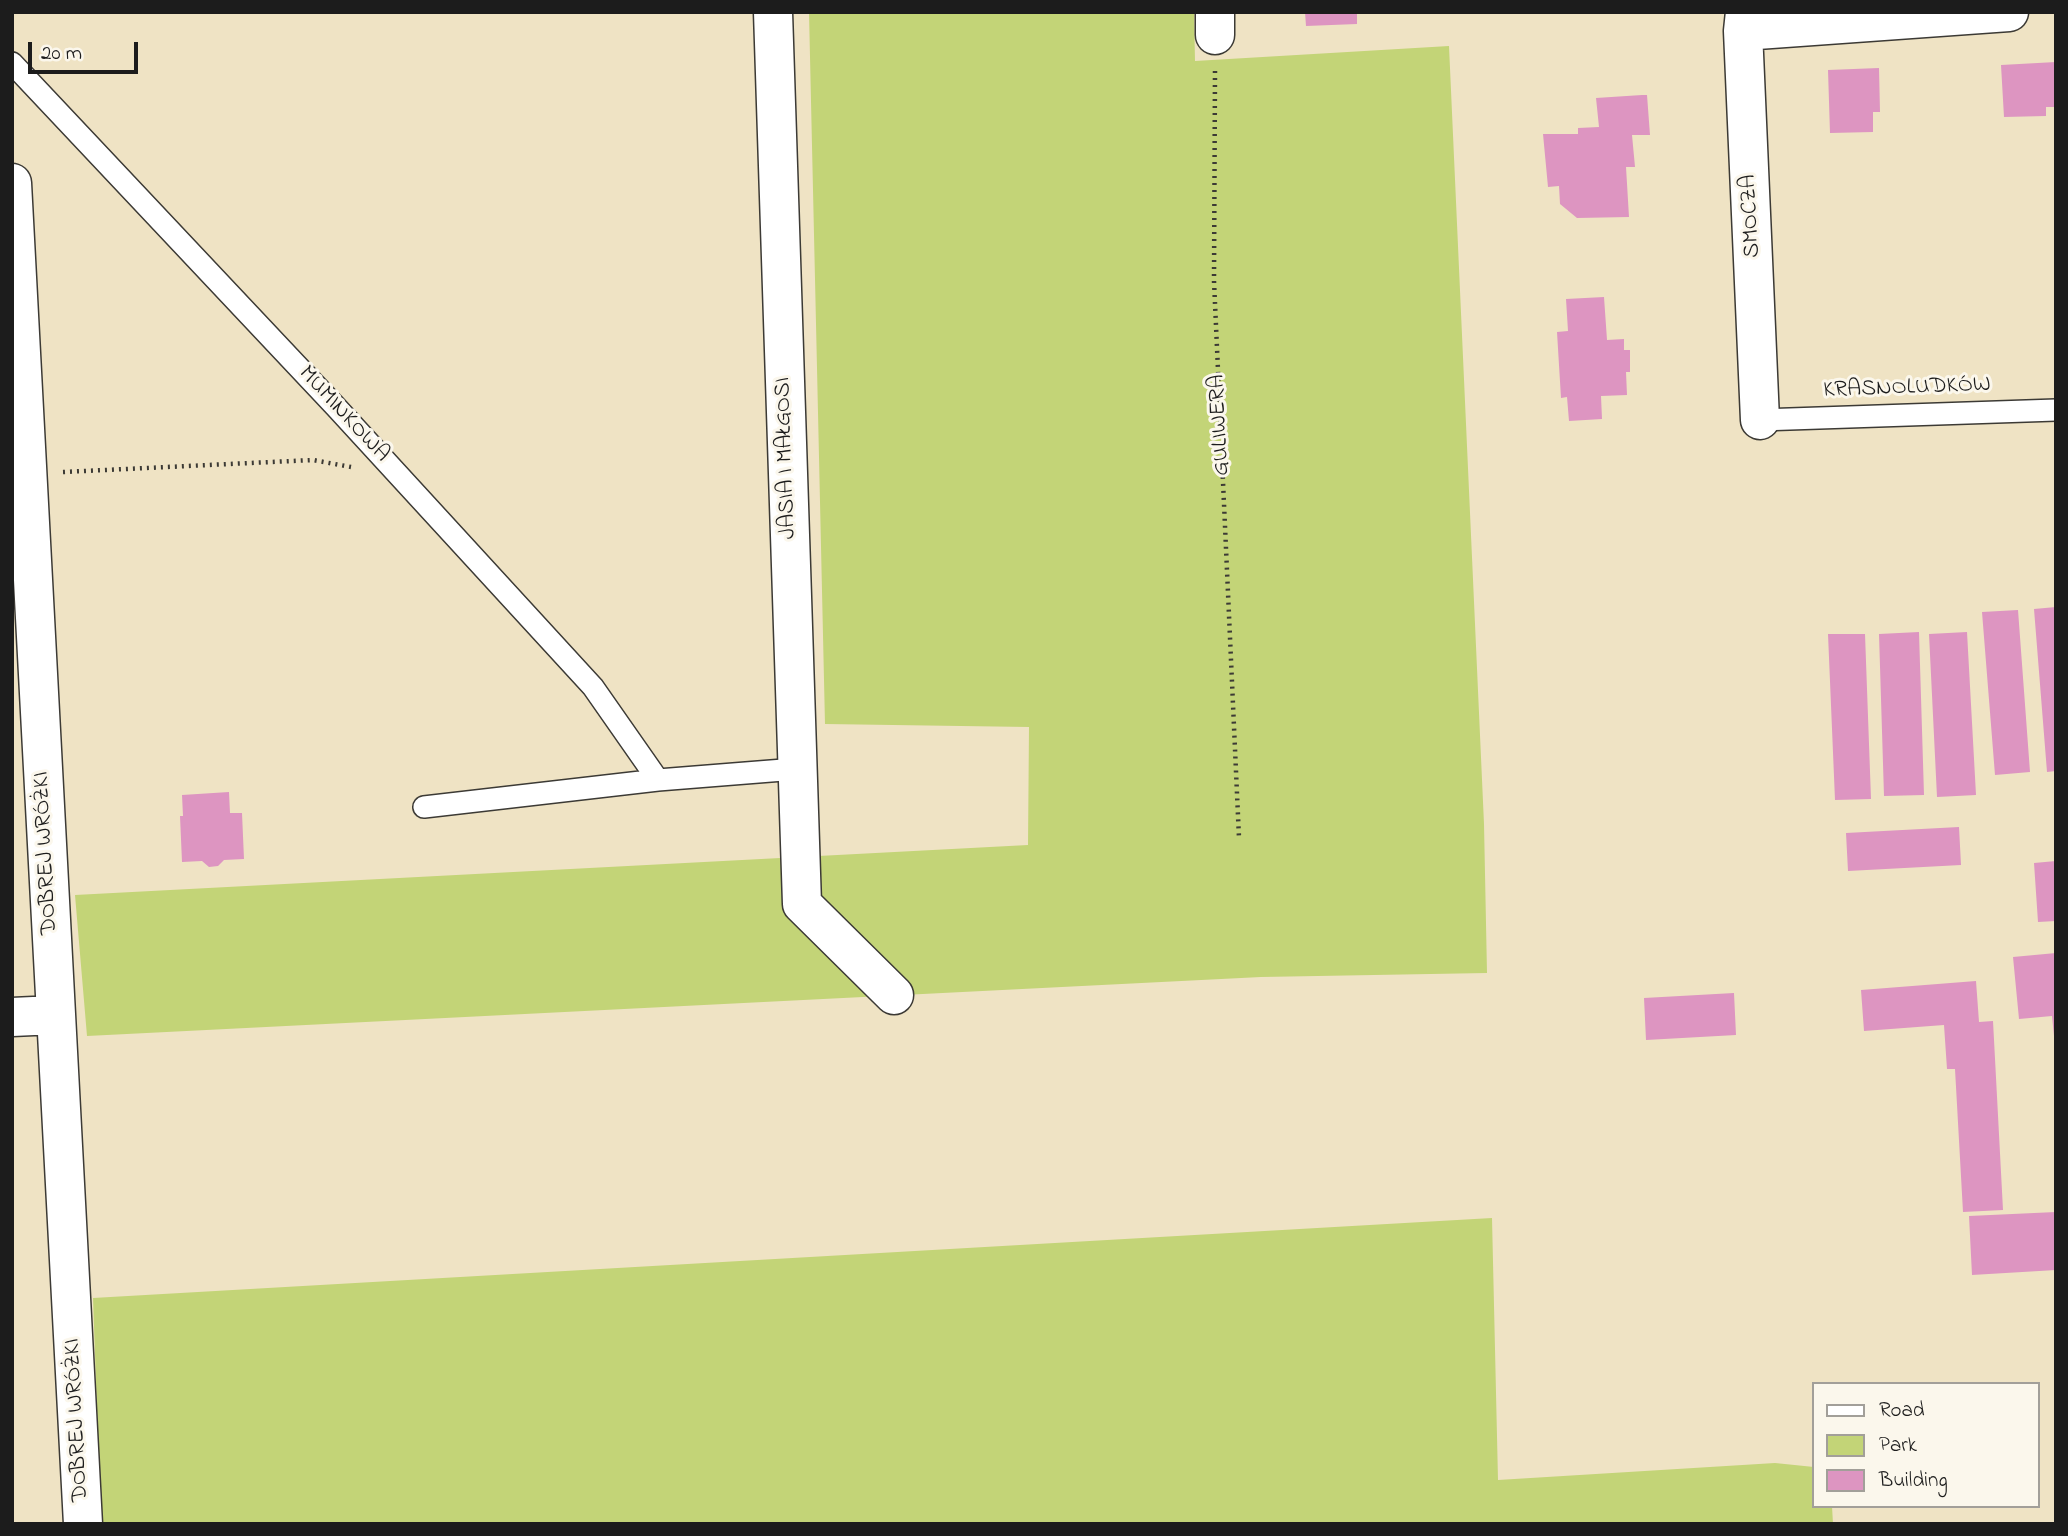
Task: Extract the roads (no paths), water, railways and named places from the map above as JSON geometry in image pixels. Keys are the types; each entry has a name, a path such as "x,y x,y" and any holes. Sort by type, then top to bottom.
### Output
{"street":[{"name":"JASIA I MAŁGOSI","path":"774,12 802,904 894,995"},
{"path":"1744,22 2009,12"},
{"name":"SMOCZA","path":"1744,22 1760,420"},
{"name":"DOBREJ WRÓŻKI","path":"12,183 28,473 23,597 55,1015 83,1524"},
{"path":"12,1017 55,1015"}],"lane":[{"name":"MUMINKOWA","path":"12,63 400,476 593,687 657,780"},
{"name":"KRASNOLUDKÓW","path":"1760,420 2056,410"},
{"path":"424,807 657,780 796,769"}]}
